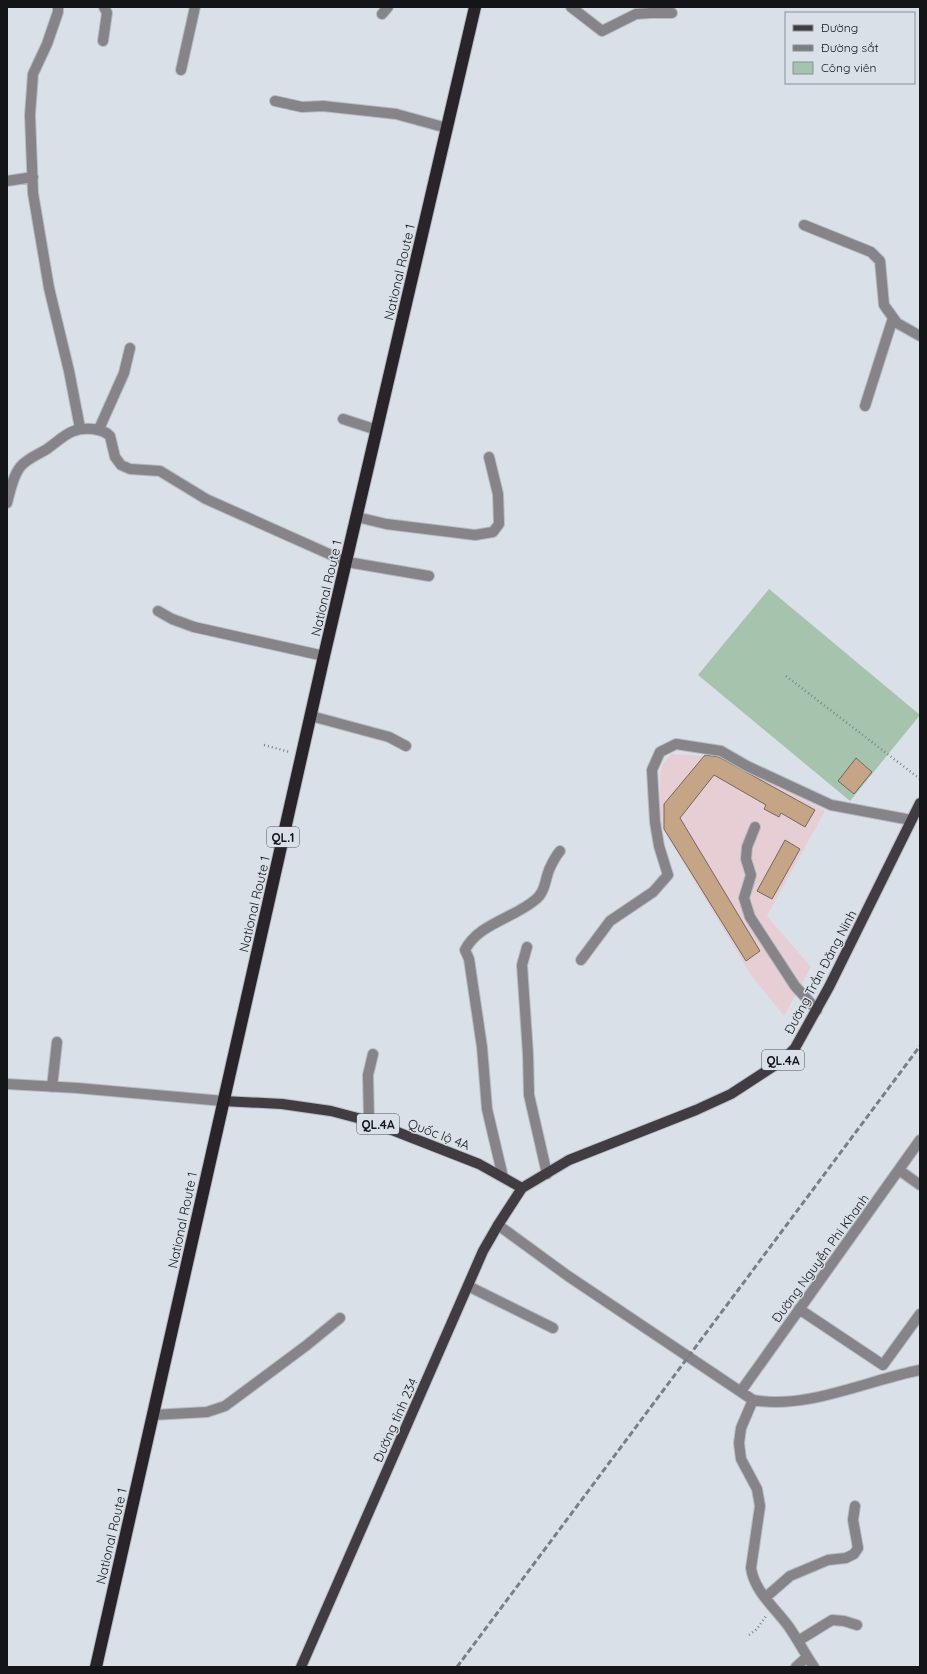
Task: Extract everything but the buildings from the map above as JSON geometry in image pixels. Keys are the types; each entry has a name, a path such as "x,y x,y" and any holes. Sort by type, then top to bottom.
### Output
{"highway":[{"name":"National Route 1","path":"96,1667 324,656 475,7"}],"main road":[{"name":"Đường Trần Đăng Ninh","path":"522,1188 569,1160 696,1110 731,1094 784,1060 795,1048 817,1010 920,803"},
{"name":"Quốc lộ 4A","path":"223,1101 282,1104 330,1111 369,1121 479,1164 522,1188"},
{"name":"Đường tỉnh 234","path":"302,1667 483,1251 522,1188"}],"street":[{"path":"58,7 58,12 50,36 33,74 30,115 33,193 49,288 69,371 80,428"},
{"path":"103,41 107,13 104,7"},
{"path":"181,70 195,7"},
{"path":"571,7 602,31 636,14 672,13"},
{"path":"275,101 302,107 323,106 396,114 447,128"},
{"path":"7,181 33,177"},
{"path":"804,225 871,252 880,261 884,305 897,323 920,336"},
{"path":"865,406 893,318"},
{"path":"99,430 124,373 130,348"},
{"path":"343,419 377,430"},
{"path":"7,503 12,485 21,466 47,449 68,432 80,428 99,430 110,436 115,457 121,465 130,469 160,471 206,499 347,562 429,576"},
{"path":"357,517 386,524 475,535 493,532 499,524 498,494 489,456"},
{"path":"158,611 172,619 194,626 324,656"},
{"path":"311,716 389,736 406,746"},
{"path":"581,960 610,921 653,892 668,875 658,846 652,770 660,752 676,744 721,751 747,766 831,805 911,820"},
{"path":"755,827 747,847 746,859 751,875 744,898 750,917 795,986 817,1010"},
{"path":"503,1177 487,1109 482,1047 469,959 465,950 470,941 482,931 520,911 537,899 546,881 548,872 560,851"},
{"path":"527,947 522,965 528,1054 529,1095 547,1174"},
{"path":"52,1087 57,1042"},
{"path":"369,1121 368,1075 373,1054"},
{"path":"7,1084 154,1094 223,1101"},
{"name":"Đường Nguyễn Phi Khanh","path":"741,1391 920,1140"},
{"path":"899,1170 920,1185"},
{"path":"498,1225 568,1276 753,1400 786,1403 920,1370"},
{"path":"468,1286 553,1328"},
{"path":"799,1309 883,1365 920,1314"},
{"path":"154,1415 207,1412 225,1406 340,1318"},
{"path":"753,1400 741,1428 739,1443 741,1459 757,1489 760,1506 751,1568 752,1578 790,1628 814,1667"},
{"path":"769,1601 790,1576 828,1560 846,1558 854,1554 858,1548 853,1520 855,1506"},
{"path":"798,1641 832,1620 844,1621 857,1625"},
{"path":"796,1667 807,1657"}],"path":[{"path":"786,676 920,779"},
{"path":"264,746 302,755"},
{"path":"749,1635 757,1629 768,1613 769,1601"}],"shaded area":[{"path":"671,754 725,757 825,811 767,916 811,967 784,1016 751,975 660,824 660,775 662,765"}],"green space":[{"path":"769,589 920,715 850,801 698,675"}],"railway":[{"path":"457,1667 920,1046"}]}
